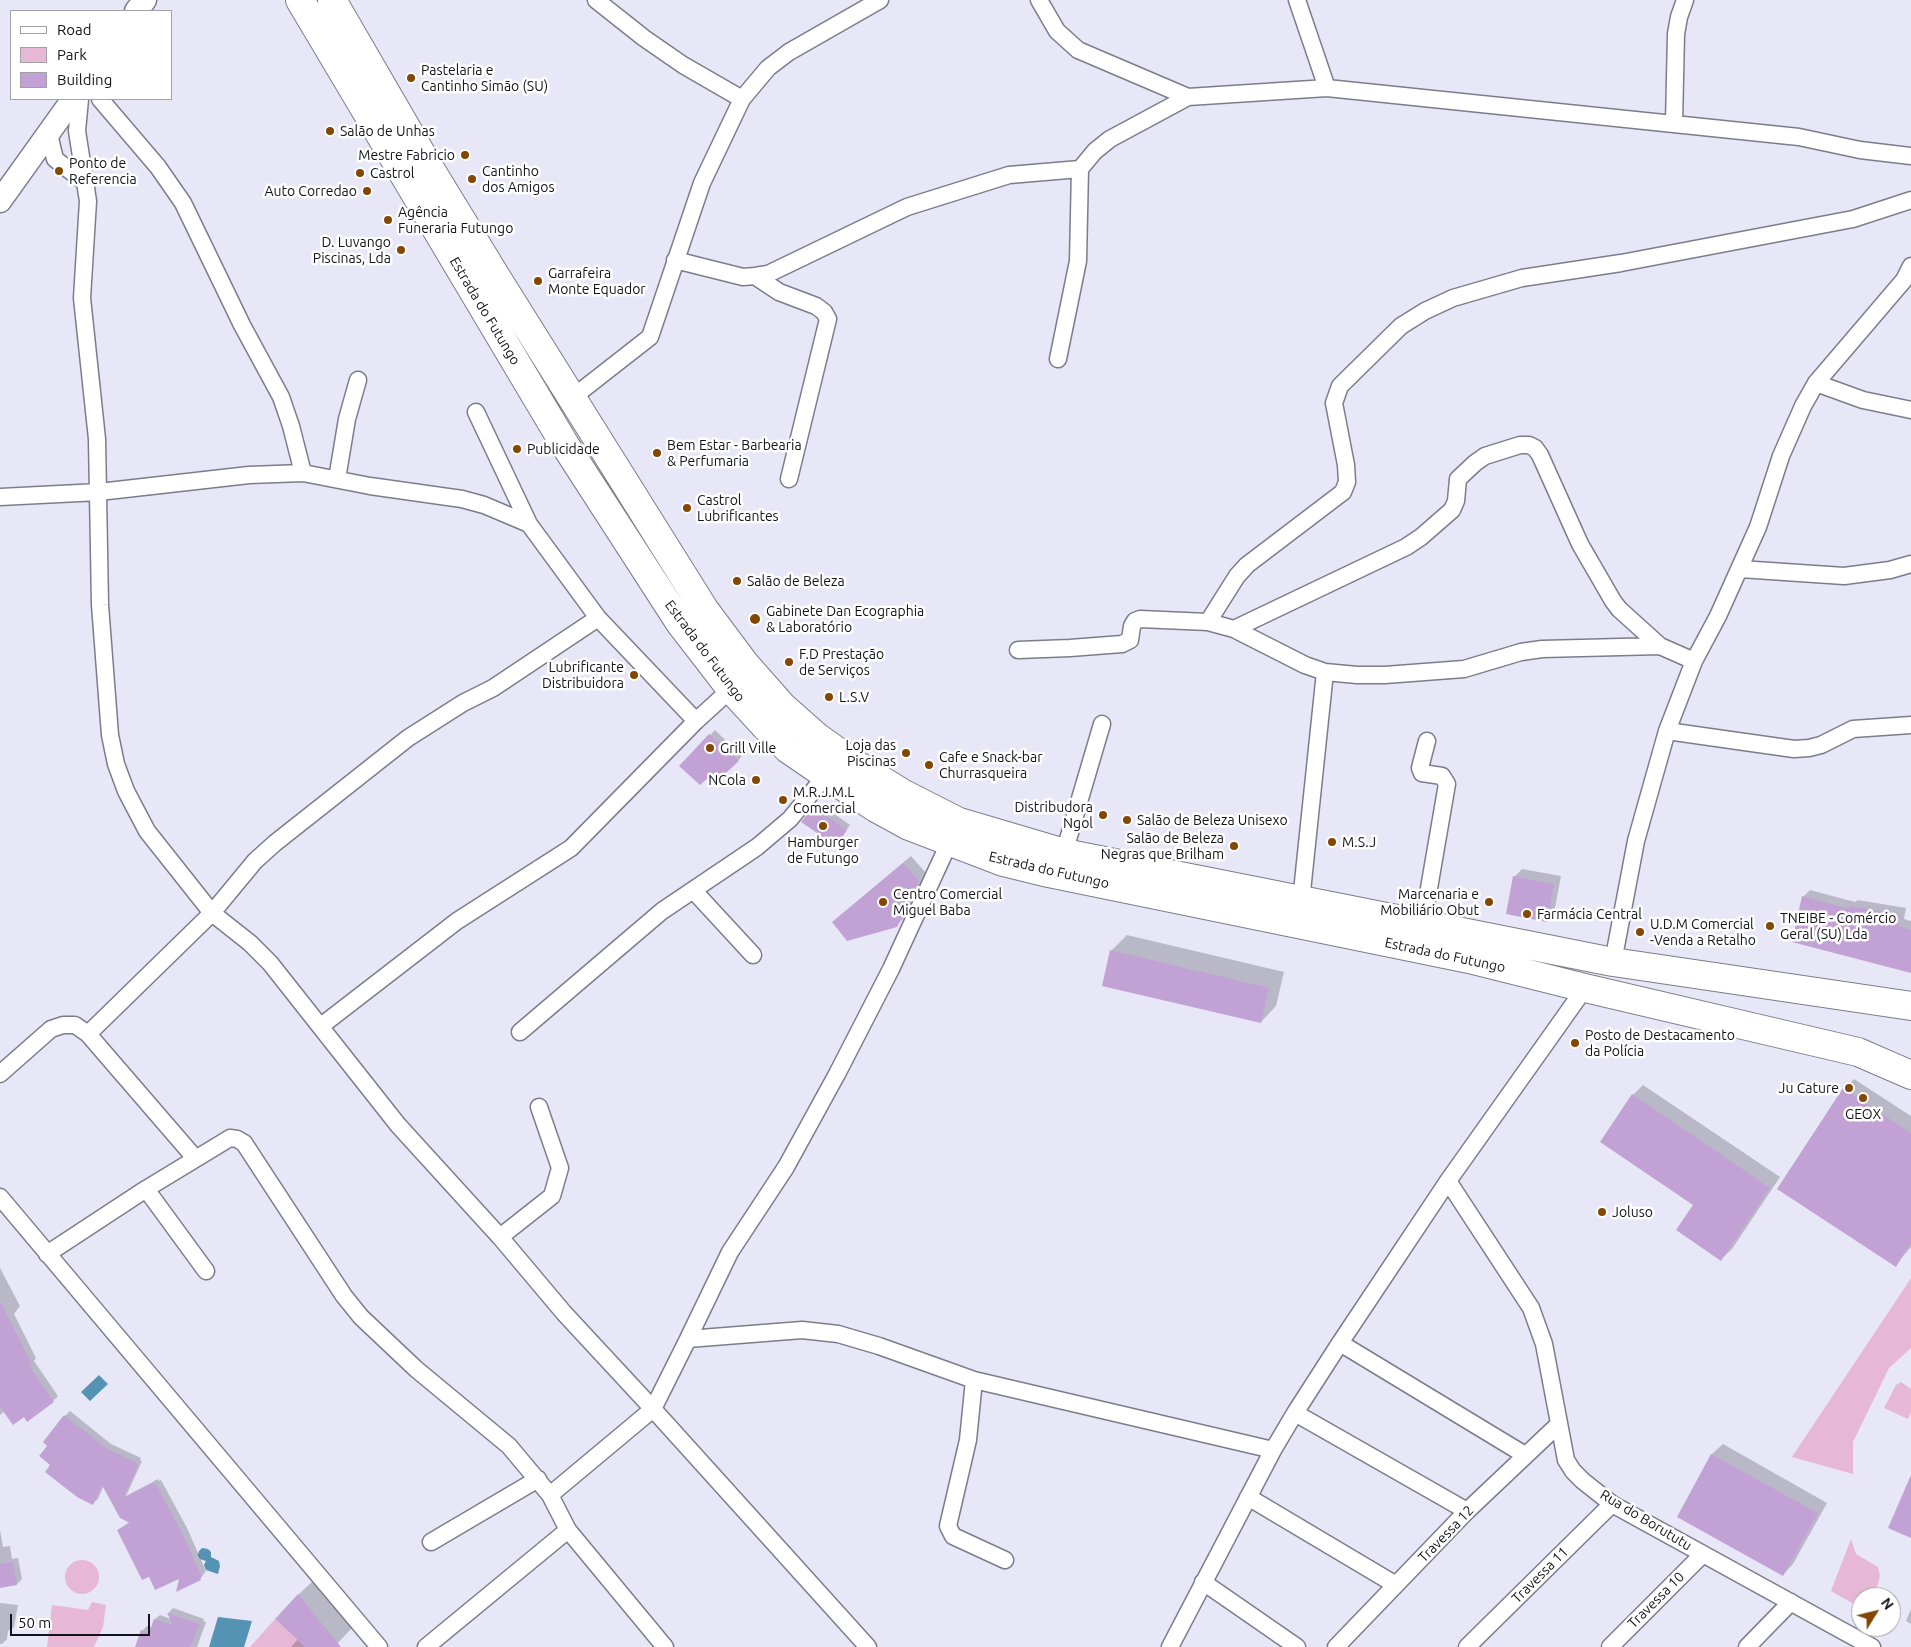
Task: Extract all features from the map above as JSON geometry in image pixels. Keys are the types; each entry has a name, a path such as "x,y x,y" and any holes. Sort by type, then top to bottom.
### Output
{"highway":[{"name":"Estrada do Futungo","path":"300,0 565,445 680,623 731,689 765,726 788,748 826,775 909,826 949,843 1003,862 1469,959 1858,1052 1911,1075"},
{"name":"Estrada do Futungo","path":"332,0 429,167 704,609 744,664 782,706 817,737 852,762 902,792 959,822 1064,853 1613,962 1911,1006"}],"main road":[{"path":"0,201 72,100"}],"street":[{"path":"596,0 644,38 683,65 742,99"},
{"path":"572,398 650,337 702,182 742,99 768,68 789,52 880,0"},
{"path":"1039,0 1057,31 1078,50 1188,97"},
{"path":"1297,0 1327,88"},
{"path":"1674,123 1676,34 1679,17 1686,0"},
{"path":"1058,359 1078,261 1080,168 1095,151 1110,139 1188,97 1327,88 1799,137 1860,150 1911,156"},
{"path":"80,100 77,131 87,184 88,201 82,298 96,439 99,492 100,605 110,735 116,764 126,791 147,831 212,913 250,943 270,963 398,1125 500,1237 564,1313 868,1647"},
{"path":"101,100 158,167 183,202 242,325 281,397 291,426 303,473"},
{"path":"48,134 55,159 87,184"},
{"path":"675,260 743,277 768,274 907,207 1009,175 1080,168"},
{"path":"1208,622 1237,576 1247,565 1343,492 1347,482 1346,465 1334,403 1340,386 1401,326 1453,298 1522,278 1621,263 1853,219 1911,200"},
{"path":"1613,962 1636,842 1667,731 1694,661 1758,527 1781,456 1803,406 1816,384 1904,280 1911,266"},
{"path":"755,276 779,292 816,306 824,312 828,320 789,479"},
{"path":"337,479 347,419 358,380"},
{"path":"1816,384 1863,400 1911,410"},
{"path":"476,412 529,524 598,618 696,721"},
{"path":"1234,629 1406,547 1421,537 1452,510 1456,501 1458,479 1475,463 1485,456 1520,445 1528,445 1535,448 1540,454 1580,544 1619,610 1660,646 1694,661"},
{"path":"0,497 99,492 249,475 303,473 370,486 462,499 484,505 529,524"},
{"path":"1740,568 1844,576 1890,570 1911,564"},
{"path":"88,1034 212,913 255,861 275,843 408,738 463,703 493,688 598,618"},
{"path":"1018,650 1122,644 1130,640 1132,626 1135,621 1140,619 1208,622 1234,629 1296,661 1325,672 1357,675 1464,669 1521,652 1542,649 1660,646"},
{"path":"1301,901 1325,672"},
{"path":"321,1026 457,921 571,848 696,721 731,689"},
{"path":"1064,853 1102,724"},
{"path":"1667,731 1794,749 1821,745 1852,729 1911,725"},
{"path":"1423,923 1447,784 1442,776 1422,773 1420,768 1427,741"},
{"path":"520,1032 662,911 757,847 790,820 826,775"},
{"path":"550,1495 653,1409 730,1252 786,1167 837,1074 892,968 949,843"},
{"path":"693,890 753,955"},
{"path":"1170,1647 1273,1450 1295,1413 1448,1181 1585,988"},
{"path":"0,1074 51,1029 63,1025 75,1025 88,1034 195,1158"},
{"path":"500,1237 552,1196 560,1168 538,1107"},
{"path":"47,1254 146,1189 230,1138 244,1143 344,1296 362,1317 416,1369 508,1446 550,1495 568,1530 664,1647"},
{"name":"Rua do Borututu","path":"1448,1181 1531,1308 1544,1344 1566,1460 1573,1471 1612,1504 1872,1647"},
{"path":"146,1189 206,1271"},
{"path":"0,1197 379,1647"},
{"path":"688,1339 802,1330 838,1334 879,1346 974,1380 1273,1450"},
{"path":"1340,1343 1525,1455"},
{"path":"974,1380 968,1440 948,1526 953,1536 1005,1560"},
{"path":"1295,1413 1467,1511"},
{"name":"Travessa 12","path":"1336,1647 1467,1511 1559,1424"},
{"path":"432,1542 538,1479"},
{"path":"1248,1497 1396,1585"},
{"name":"Travessa 11","path":"1467,1647 1612,1504"},
{"path":"426,1647 568,1530"},
{"name":"Travessa 10","path":"1610,1647 1703,1554"},
{"path":"1203,1582 1298,1647"},
{"path":"1747,1647 1791,1602"}],"green space":[{"path":"1911,1278 1911,1348 1889,1368 1853,1442 1853,1474 1792,1457"},
{"path":"1901,1382 1911,1389 1911,1412 1908,1419 1884,1408 1896,1385"},
{"path":"1851,1539 1856,1554 1878,1567 1880,1576 1877,1587 1851,1587 1851,1602 1831,1591"},
{"path":"82,1560 89,1561 94,1565 98,1570 98,1584 94,1589 89,1593 82,1594 75,1593 70,1589 66,1584 65,1577 66,1570 70,1565 75,1561"},
{"path":"92,1602 106,1605 103,1627 94,1647 47,1647 52,1605 88,1610"},
{"path":"275,1619 305,1647 250,1647"}],"water":[{"path":"99,1375 108,1384 90,1401 81,1392"},
{"path":"202,1548 208,1549 211,1552 211,1557 219,1561 218,1574 206,1570 204,1565 206,1561 200,1559 198,1555"},
{"path":"218,1617 252,1621 244,1647 209,1647"}],"building":[{"name":"Grill Ville","path":"709,734 739,761 716,782 710,776 700,785 679,766"},
{"name":"Hamburger de Futungo","path":"813,807 847,830 836,846 801,822"},
{"name":"Centro Comercial Miguel Baba","path":"903,863 919,881 897,927 847,941 832,922"},
{"path":"1513,876 1554,884 1547,922 1506,914"},
{"path":"1802,896 1849,909 1850,906 1900,915 1898,926 1911,930 1911,973 1792,942"},
{"path":"1110,950 1269,988 1261,1023 1102,986"},
{"path":"1843,1088 1911,1133 1911,1243 1896,1267 1777,1189"},
{"path":"1632,1094 1770,1188 1721,1261 1676,1230 1693,1205 1600,1142"},
{"path":"0,1301 32,1364 29,1366 54,1402 27,1422 24,1417 13,1425 0,1407"},
{"path":"64,1415 106,1448 137,1463 136,1465 138,1466 123,1498 153,1483 154,1485 156,1484 182,1533 202,1577 200,1578 201,1580 176,1592 179,1579 155,1590 149,1577 142,1580 117,1530 130,1523 120,1518 102,1485 93,1505 77,1497 45,1472 50,1465 39,1456 47,1446 43,1442"},
{"path":"1711,1454 1818,1513 1783,1576 1677,1517"},
{"path":"1911,1475 1911,1538 1888,1528"},
{"path":"13,1562 17,1585 0,1588 0,1564"},
{"path":"298,1594 341,1647 305,1647 275,1619"},
{"path":"167,1613 200,1624 190,1647 135,1647 141,1630 149,1633 154,1619 173,1625"}],"place":[{"name":"Pastelaria e Cantinho Simão (SU)","path":"411,78"},
{"name":"Salão de Unhas","path":"330,131"},
{"name":"Mestre Fabricio","path":"465,155"},
{"name":"Ponto de Referencia","path":"59,171"},
{"name":"Castrol","path":"360,173"},
{"name":"Cantinho dos Amigos","path":"472,179"},
{"name":"Auto Corredao","path":"367,191"},
{"name":"Agência Funeraria Futungo","path":"388,220"},
{"name":"D. Luvango Piscinas, Lda","path":"401,250"},
{"name":"Garrafeira Monte Equador","path":"538,281"},
{"name":"Publicidade","path":"517,449"},
{"name":"Bem Estar - Barbearia & Perfumaria","path":"657,453"},
{"name":"Castrol Lubrificantes","path":"687,508"},
{"name":"Salão de Beleza","path":"737,581"},
{"name":"Gabinete Dan Ecographia & Laboratório","path":"755,619"},
{"name":"F.D Prestação de Serviços","path":"789,662"},
{"name":"Lubrificante Distribuidora","path":"634,675"},
{"name":"L.S.V","path":"829,697"},
{"name":"Grill Ville","path":"710,748"},
{"name":"Loja das Piscinas","path":"906,753"},
{"name":"Cafe e Snack-bar Churrasqueira","path":"929,765"},
{"name":"NCola","path":"756,780"},
{"name":"M.R.J.M.L Comercial","path":"783,800"},
{"name":"Distribudora Ngol","path":"1103,815"},
{"name":"Salão de Beleza Unisexo","path":"1127,820"},
{"name":"Hamburger de Futungo","path":"823,826"},
{"name":"M.S.J","path":"1332,842"},
{"name":"Salão de Beleza Negras que Brilham","path":"1234,846"},
{"name":"Centro Comercial Miguel Baba","path":"883,902"},
{"name":"Marcenaria e Mobiliário Obut","path":"1489,902"},
{"name":"Farmácia Central","path":"1527,914"},
{"name":"TNEIBE - Comércio Geral (SU) Lda","path":"1770,926"},
{"name":"U.D.M Comercial -Venda a Retalho","path":"1640,932"},
{"name":"Posto de Destacamento da Polícia","path":"1575,1043"},
{"name":"Ju Cature","path":"1849,1088"},
{"name":"GEOX","path":"1863,1098"},
{"name":"Joluso","path":"1602,1212"}]}
